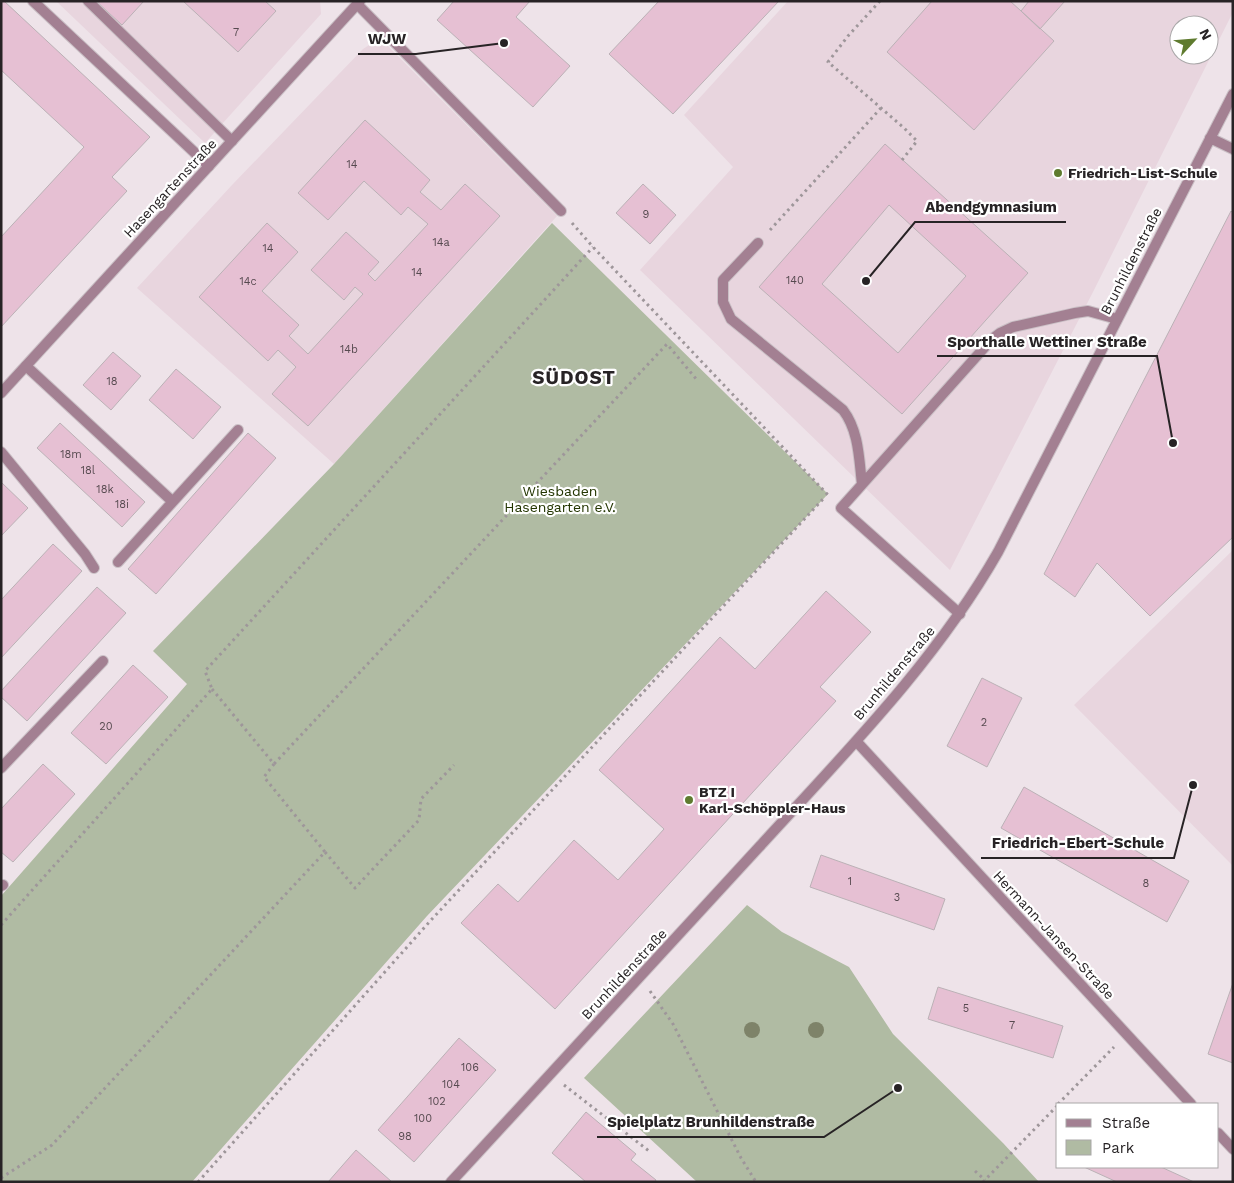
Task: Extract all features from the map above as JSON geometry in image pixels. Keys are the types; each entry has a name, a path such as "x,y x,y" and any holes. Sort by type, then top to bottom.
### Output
{"street":[{"path":"33,1 209,166"},
{"path":"88,1 232,141"},
{"path":"357,2 561,211"},
{"name":"Hasengartenstraße","path":"1,393 357,2"},
{"name":"Brunhildenstraße","path":"452,1182 856,741 927,657 960,614 998,552 1233,94"},
{"path":"1210,138 1233,149"},
{"path":"758,243 723,280 723,302 731,319 843,410 850,419 858,448 862,484"},
{"path":"960,614 841,508 992,339 1000,333 1013,327 1088,311 1116,320"},
{"path":"26,366 172,501"},
{"path":"118,562 238,430"},
{"path":"1,452 85,554 94,568"},
{"path":"1,768 103,661"},
{"name":"Hermann-Jansen-Straße","path":"856,741 1190,1103"},
{"path":"1219,1134 1233,1149"}],"path":[{"path":"880,1 848,36 828,62 917,141 902,160"},
{"path":"758,243 881,108"},
{"path":"561,211 592,247 841,508"},
{"path":"274,764 212,689 205,671 592,247"},
{"path":"454,765 421,800 420,820 355,888 264,777 274,764 667,344 697,380"},
{"path":"198,1182 432,919 828,494"},
{"path":"1,925 212,689"},
{"path":"1,1178 52,1144 325,852"},
{"path":"640,976 672,1024 741,1158 756,1182"},
{"path":"1060,1103 1127,1034"},
{"path":"550,1074 649,1151"},
{"path":"975,1170 984,1181 1056,1107"}],"shaded area":[{"path":"56,1 320,1 321,14 205,143"},
{"path":"788,1 1233,1 1233,12 1219,40 1219,15 1169,15 1169,65 1206,65 1093,292 950,570 640,270 733,167 684,115"},
{"path":"380,38 557,216 334,464 137,288 232,185 363,49"},
{"path":"1233,550 1233,866 1074,705"}],"green space":[{"name":"Wiesbaden Hasengarten e.V.","path":"552,223 828,494 427,916 192,1182 1,1182 1,896 187,684 153,651 334,464"},
{"path":"747,905 782,932 849,967 893,1034 1003,1143 1039,1182 697,1182 584,1078"}],"building":[{"path":"1,1 4,1 150,137 112,177 127,191 1,327 1,237 84,147 1,70"},
{"path":"96,1 144,1 122,25"},
{"path":"183,1 265,1 276,11 238,52"},
{"path":"454,1 530,1 516,17 570,66 533,107 437,20"},
{"path":"659,1 779,1 673,114 609,54"},
{"path":"932,1 1010,1 1054,41 974,130 887,52"},
{"path":"1029,1 1065,1 1040,29 1021,11"},
{"path":"365,120 430,180 420,192 441,210 465,184 500,216 308,426 272,394 296,367 278,350 268,361 199,297 267,223 298,252 262,291 299,325 289,336 308,354 363,294 355,287 344,300 311,270 346,232 379,262 368,274 375,281 428,224 408,207 401,215 364,181 328,220 298,193"},
{"path":"885,144 1028,273 902,414 759,287","holes":["889,205 966,276 898,353 822,284"]},
{"path":"643,184 676,215 650,244 616,213"},
{"path":"1231,211 1233,213 1233,537 1150,616 1097,563 1075,597 1044,574"},
{"path":"113,352 141,376 111,410 83,385"},
{"path":"176,369 221,407 193,439 149,400"},
{"path":"60,423 145,502 122,527 37,448"},
{"path":"248,433 276,458 156,594 128,569"},
{"path":"1,482 28,508 1,536"},
{"path":"53,544 82,571 1,658 1,600"},
{"path":"97,587 126,613 27,721 1,697 1,691"},
{"name":"BTZ I Karl-Schöppler-Haus","path":"826,591 871,632 820,687 836,701 555,1009 461,923 498,884 518,902 574,840 618,880 664,829 599,770 720,637 755,669"},
{"path":"133,665 168,697 106,764 71,733"},
{"path":"982,678 1022,698 987,767 947,746"},
{"path":"43,764 75,794 13,862 1,852 1,809"},
{"path":"1024,787 1189,881 1167,922 1001,828"},
{"path":"821,855 945,899 934,930 810,887"},
{"path":"1233,983 1233,1063 1208,1054"},
{"path":"938,987 1063,1026 1053,1058 928,1019"},
{"path":"459,1038 496,1070 414,1162 378,1130"},
{"path":"586,1112 636,1154 631,1160 656,1180 655,1182 586,1182 552,1153"},
{"path":"356,1150 392,1182 328,1182"},
{"path":"1086,1168 1163,1168 1194,1182 1117,1182"}],"place":[{"name":"WJW","path":"504,43"},
{"name":"Friedrich-List-Schule","path":"1058,173"},
{"name":"Abendgymnasium","path":"866,281"},
{"name":"Sporthalle Wettiner Straße","path":"1173,443"},
{"name":"Friedrich-Ebert-Schule","path":"1193,785"},
{"name":"BTZ I Karl-Schöppler-Haus","path":"689,800"},
{"name":"Spielplatz Brunhildenstraße","path":"898,1088"}],"district":[{"name":"SÜDOST","path":"574,377"}]}
